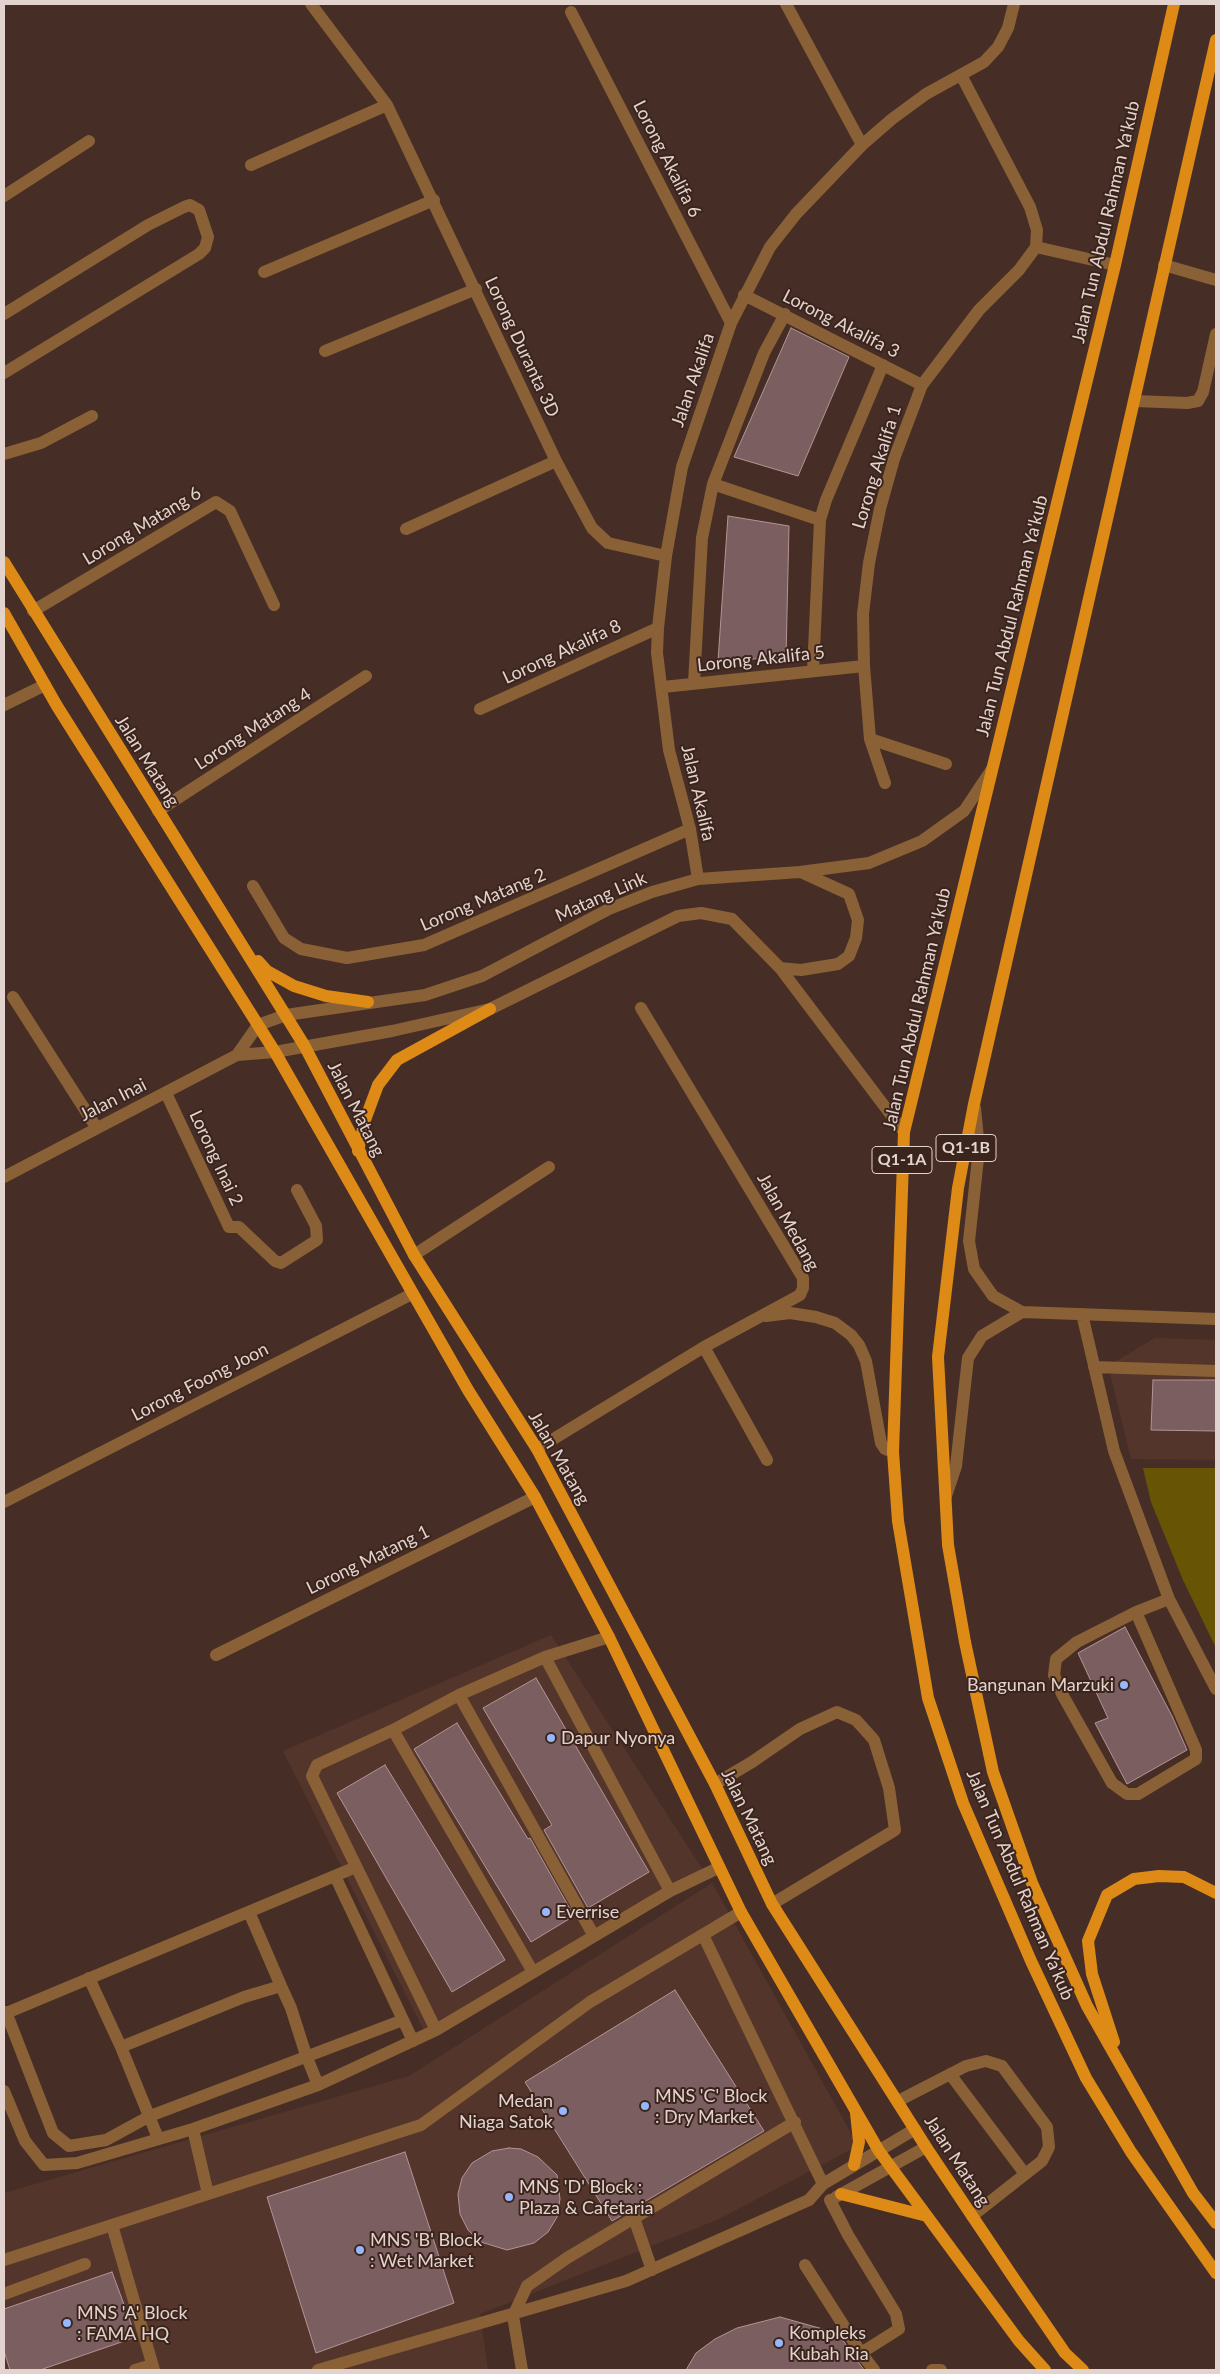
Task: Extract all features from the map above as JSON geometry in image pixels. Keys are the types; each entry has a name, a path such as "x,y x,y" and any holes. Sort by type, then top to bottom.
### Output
{"main road":[{"name":"Jalan Tun Abdul Rahman Ya'kub","path":"1174,4 1115,265 904,1132 893,1452 898,1522 928,1698 963,1803 1031,1961 1086,2078 1131,2152 1216,2273"},
{"name":"Jalan Tun Abdul Rahman Ya'kub","path":"1216,40 974,1104 958,1188 938,1357 948,1544 965,1642 993,1772 1032,1883 1088,2006 1194,2193 1216,2223"},
{"name":"Jalan Matang","path":"4,562 304,1045 414,1255 537,1449 715,1784 772,1904 972,2216 1065,2353 1083,2370"},
{"path":"4,613 45,685 275,1052 468,1390 535,1497 609,1636 718,1868 741,1912 879,2151 1019,2341 1045,2370"},
{"path":"243,944 267,971 294,986 326,996 368,1002"},
{"path":"358,1151 365,1120 378,1085 397,1060 490,1009"},
{"path":"1122,2066 1092,1974 1088,1942 1107,1895 1134,1879 1159,1876 1184,1877 1216,1893"},
{"path":"854,2165 859,2142 856,2109"},
{"path":"836,2197 927,2216"}],"street":[{"name":"Lorong Duranta 3D","path":"311,4 387,105 434,200 556,461 592,528 608,543 666,556"},
{"path":"786,4 862,145"},
{"name":"Jalan Akalifa","path":"698,880 690,829 669,750 663,687 657,652 658,628 666,556 682,467 731,323 770,247 826,181 862,145 926,94 984,62 998,47 1008,28 1014,4"},
{"name":"Lorong Akalifa 6","path":"571,12 731,323"},
{"path":"961,75 1030,206 1037,230 1036,246 1115,265"},
{"path":"251,165 387,105"},
{"path":"4,196 88,141"},
{"path":"264,272 434,200"},
{"path":"4,314 148,225 190,205 199,210 208,237 205,248 198,254 4,373"},
{"name":"Lorong Akalifa 1","path":"885,783 870,739 862,614 868,563 880,508 894,459 922,385 980,310 1019,270 1036,246"},
{"path":"1164,265 1216,280"},
{"path":"324,352 476,290"},
{"name":"Lorong Akalifa 3","path":"744,295 785,314 922,385"},
{"path":"694,683 702,538 713,484 764,353 785,314"},
{"path":"1134,401 1186,403 1198,401 1203,392 1216,334"},
{"path":"813,671 820,520 826,500 883,364"},
{"path":"4,454 41,442 92,416"},
{"path":"406,529 556,461"},
{"path":"713,484 820,520"},
{"name":"Lorong Matang 6","path":"33,611 216,502 230,511 274,605"},
{"name":"Lorong Akalifa 8","path":"480,709 658,628"},
{"name":"Lorong Akalifa 5","path":"663,687 864,666"},
{"name":"Lorong Matang 4","path":"158,811 366,676"},
{"path":"4,705 45,685"},
{"path":"870,739 946,764"},
{"name":"Matang Link","path":"258,1025 286,1016 368,1002 425,995 482,976 609,909 652,892 698,880 800,872 869,863 922,841 964,811 994,766"},
{"name":"Lorong Matang 2","path":"254,886 284,938 301,949 347,958 424,945 690,829"},
{"path":"780,968 801,970 838,964 849,956 856,938 858,920 849,894 800,872"},
{"path":"237,1055 275,1052 304,1045 392,1031 490,1009 678,916 701,913 732,919 780,968 904,1132"},
{"path":"13,997 96,1127"},
{"name":"Jalan Medang","path":"537,1449 704,1347 754,1318 800,1295 804,1288 803,1278 641,1008"},
{"path":"237,1055 258,1025"},
{"name":"Jalan Inai","path":"4,1177 96,1127 166,1093 237,1055"},
{"name":"Lorong Inai 2","path":"166,1093 229,1227 239,1227 275,1261 282,1263 317,1240 316,1226 297,1190"},
{"path":"974,1104 979,1150 969,1241 974,1269 993,1296 1022,1312 1216,1319"},
{"path":"414,1255 549,1167"},
{"name":"Lorong Foong Joon","path":"4,1502 412,1294"},
{"path":"945,1501 956,1466 968,1358 982,1336 1022,1312"},
{"path":"754,1318 790,1313 816,1317 834,1323 851,1335 859,1345 866,1361 881,1442 885,1449 893,1452"},
{"path":"1082,1314 1114,1451 1169,1600 1216,1689"},
{"path":"704,1347 767,1460"},
{"path":"1094,1367 1216,1371"},
{"name":"Lorong Matang 1","path":"216,1654 535,1497"},
{"path":"1136,1612 1196,1750 1196,1759 1138,1794 1127,1794 1112,1783 1062,1694 1054,1675 1056,1659 1077,1642 1136,1612 1169,1600"},
{"path":"436,2030 312,1776 317,1765 393,1730 459,1695 545,1657 609,1636"},
{"path":"545,1657 670,1891"},
{"path":"459,1695 594,1936"},
{"path":"715,1784 752,1762 800,1729 837,1712 856,1720 874,1740 889,1788 896,1830 772,1904"},
{"path":"393,1730 533,1972"},
{"path":"356,1867 5,2013 53,2133 69,2146 106,2140 150,2116 306,2055 403,2020"},
{"path":"4,2091 25,2141 44,2165 77,2163 193,2129 318,2085 436,2030 670,1891 718,1868"},
{"path":"335,1876 413,2041"},
{"path":"249,1912 291,2008 318,2085"},
{"path":"4,2260 421,2125 590,2002 741,1912"},
{"path":"703,1935 795,2122 823,2184"},
{"path":"89,1978 121,2047 158,2138"},
{"path":"121,2047 244,1997 281,1986"},
{"path":"898,2101 966,2066 986,2061 1002,2066 1047,2127 1049,2147 1042,2161 972,2216"},
{"path":"950,2074 1025,2174"},
{"path":"522,2370 513,2316 527,2286 567,2258 795,2122"},
{"path":"193,2129 208,2194"},
{"path":"810,2200 823,2184 915,2129"},
{"path":"324,2370 513,2316 626,2281 810,2200 836,2197 892,2168 926,2147"},
{"path":"836,2197 848,2235 896,2314 899,2329 861,2353"},
{"path":"634,2218 652,2270"},
{"path":"112,2225 153,2367 135,2370"},
{"path":"4,2294 85,2264"},
{"path":"805,2265 861,2353 874,2370"},
{"path":"932,2370 941,2370"}],"shaded area":[{"path":"1155,1338 1216,1340 1216,1460 1131,1459 1108,1366"},
{"path":"1143,1468 1216,1468 1216,1648 1183,1580 1151,1502"},
{"path":"551,1635 703,1870 424,2031 283,1751"},
{"name":"Medan Niaga Satok","path":"712,1883 858,2146 717,2220 480,2314 488,2370 4,2370 4,2193 409,2076"}],"building":[{"path":"791,328 849,357 798,476 734,457"},
{"path":"728,516 789,526 786,657 718,661"},
{"path":"1153,1380 1216,1380 1216,1431 1151,1430"},
{"name":"Bangunan Marzuki","path":"1125,1627 1172,1716 1187,1750 1127,1784 1095,1723 1108,1718 1078,1653"},
{"path":"536,1678 649,1872 588,1908 544,1830 552,1825 483,1708"},
{"path":"457,1723 528,1839 530,1838 574,1916 531,1942 414,1749"},
{"path":"385,1765 505,1960 452,1992 337,1793"},
{"name":"MNS 'C' Block : Dry Market","path":"675,1990 764,2131 612,2221 525,2082"},
{"name":"MNS 'D' Block : Plaza & Cafetaria","path":"509,2148 521,2149 538,2157 557,2175 560,2199 557,2217 548,2232 534,2243 507,2250 481,2242 468,2230 460,2214 458,2194 462,2178 472,2163 492,2151"},
{"name":"MNS 'B' Block : Wet Market","path":"405,2152 454,2303 316,2353 267,2197"},
{"name":"MNS 'A' Block : FAMA HQ","path":"112,2272 136,2337 40,2370 10,2370 4,2351 4,2309"},
{"name":"Kompleks Kubah Ria","path":"780,2317 830,2331 842,2339 864,2370 686,2370 696,2353 715,2339 737,2328"}],"place":[{"name":"Bangunan Marzuki","path":"1124,1685"},
{"name":"Dapur Nyonya","path":"551,1738"},
{"name":"Everrise","path":"546,1912"},
{"name":"MNS 'C' Block : Dry Market","path":"645,2106"},
{"name":"Medan Niaga Satok","path":"563,2111"},
{"name":"MNS 'D' Block : Plaza & Cafetaria","path":"509,2197"},
{"name":"MNS 'B' Block : Wet Market","path":"360,2250"},
{"name":"MNS 'A' Block : FAMA HQ","path":"67,2323"},
{"name":"Kompleks Kubah Ria","path":"779,2343"}]}
